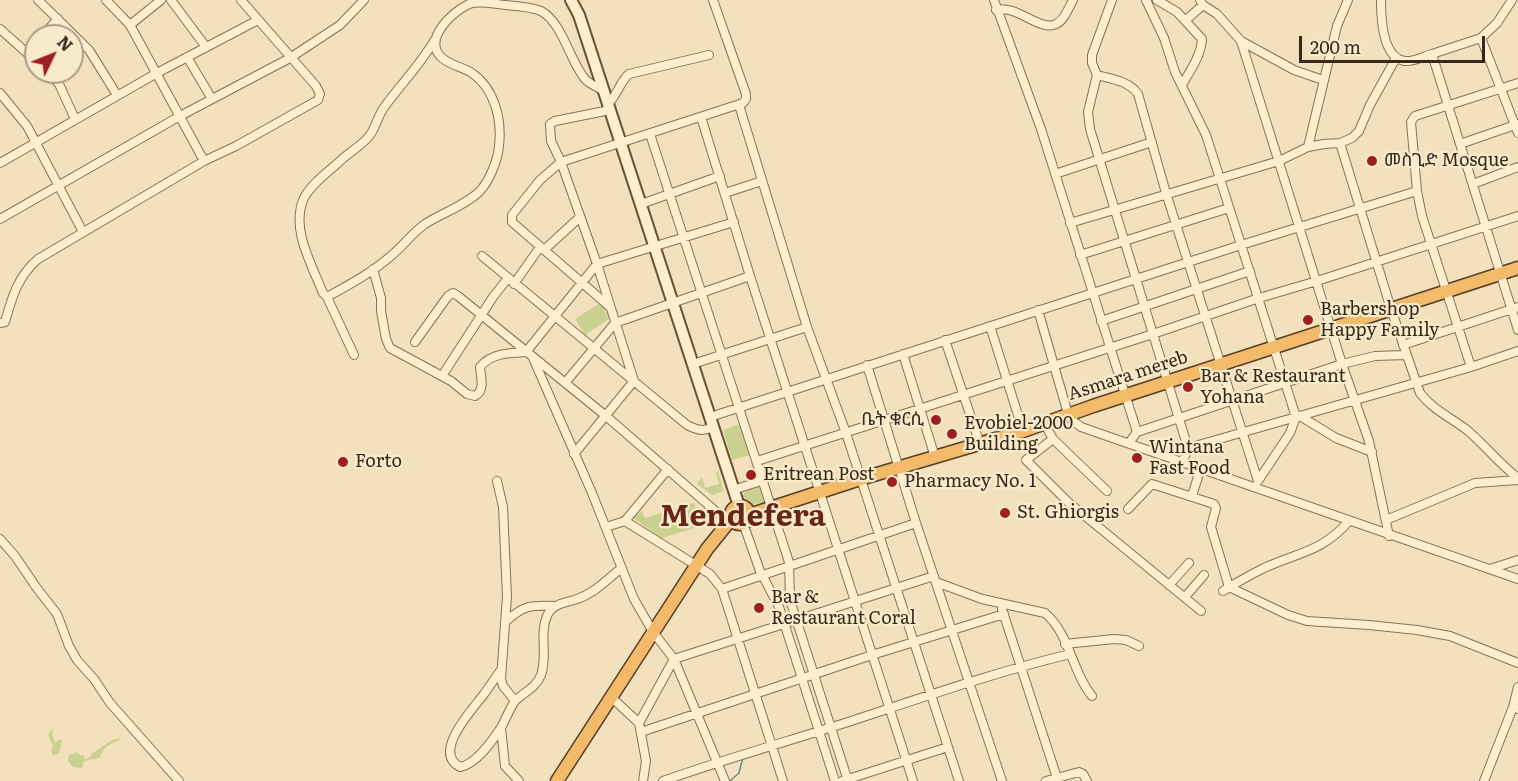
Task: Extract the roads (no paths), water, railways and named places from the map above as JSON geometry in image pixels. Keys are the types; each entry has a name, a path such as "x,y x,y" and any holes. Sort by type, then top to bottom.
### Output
{"highway":[{"name":"Asmara mereb","path":"738,520 820,491 980,444 1518,268"},
{"path":"557,781 696,566 738,520 744,508 739,506"}],"main road":[{"path":"570,0 579,15 739,506"}],"street":[{"path":"38,0 89,50 117,95"},
{"path":"106,0 130,25 204,161"},
{"path":"130,25 161,0"},
{"path":"171,0 206,47"},
{"path":"0,323 5,322 19,279 27,268 59,245 204,161 236,146 318,100 320,94 316,86 241,0"},
{"path":"0,219 180,116 290,58 340,25 364,0"},
{"path":"610,308 512,222 512,215 540,180 561,162 739,105 746,99 713,0"},
{"path":"994,0 1002,6 1049,25 1061,20 1073,0"},
{"path":"1112,0 1092,55 1092,63 1097,75 1088,112 1090,129 1188,448 1183,461"},
{"path":"1146,0 1161,29 1175,72 1206,135 1285,384 1298,416 1336,438 1372,452"},
{"path":"1157,0 1186,20 1202,39 1192,68 1182,85"},
{"path":"1308,147 1337,26 1348,0"},
{"path":"1381,0 1386,42 1396,58 1406,61 1481,38 1497,22 1512,0"},
{"path":"354,355 323,293 303,242 300,210 305,196 320,179 370,135 384,107 424,58 441,27 470,3 483,2 539,10 548,16 586,81 604,91"},
{"path":"1186,20 1202,2 1217,14 1241,41 1294,70 1323,80"},
{"path":"1002,6 1091,293 1137,432"},
{"path":"53,24 58,19"},
{"path":"0,163 117,95 258,20"},
{"path":"0,29 24,50"},
{"path":"327,297 391,256 422,226 469,200 481,190 491,174 499,148 499,117 490,92 473,74 441,58 435,48 436,37"},
{"path":"1460,144 1517,127 1499,89 1481,38"},
{"path":"1241,41 1342,364 1372,452 1389,536"},
{"path":"1432,54 1500,274 1515,308 1518,330"},
{"path":"634,381 597,264 561,162 550,141 550,124 609,107 623,80 629,74 709,55"},
{"path":"187,57 212,99"},
{"path":"1071,224 1279,161 1308,147 1340,143 1352,138 1359,130 1396,58"},
{"path":"1097,75 1133,87 1138,94 1187,262 1259,485"},
{"path":"1471,367 1445,291 1417,191 1412,119 1518,83"},
{"path":"59,84 75,119"},
{"path":"0,93 15,109 36,141 83,232"},
{"path":"739,105 807,327 846,433 959,781"},
{"path":"701,117 913,781"},
{"path":"650,134 764,480 790,566 790,600 846,780 948,747"},
{"path":"1055,174 1152,142"},
{"path":"1340,143 1415,382 1428,404 1466,430 1518,479"},
{"path":"1473,184 1518,167"},
{"path":"641,204 720,176"},
{"path":"725,193 762,181"},
{"path":"482,256 687,425 696,430 705,430 711,422 740,407 826,378 1241,244 1417,191"},
{"path":"1080,255 1229,208"},
{"path":"757,461 1518,216"},
{"path":"442,376 481,315 542,249 580,217"},
{"path":"530,355 555,317 597,264 734,222"},
{"path":"373,269 381,298 386,339 390,348 442,376 467,394 475,396 480,393 482,388 480,367 486,359 510,353 530,355"},
{"path":"1101,321 1250,271"},
{"path":"565,383 615,323 750,276"},
{"path":"415,342 447,296 453,293 668,469 738,520 761,575 779,607 835,781"},
{"path":"1403,345 1515,308"},
{"path":"1038,310 1068,414 1082,427 1259,485 1389,536 1518,579"},
{"path":"990,326 1023,430"},
{"path":"693,363 807,327"},
{"path":"945,340 980,444"},
{"path":"1188,448 1471,367 1518,351"},
{"path":"903,354 935,457"},
{"path":"530,355 606,527 620,569 653,632 674,659 725,780"},
{"path":"1129,443 1137,432 1342,364 1375,356 1406,355"},
{"path":"867,365 916,523 1002,781"},
{"path":"574,454 634,381"},
{"path":"1259,485 1298,416"},
{"path":"1044,423 1053,439 1107,491"},
{"path":"1053,439 1026,460 1068,502 1201,611"},
{"path":"1192,496 1201,467"},
{"path":"606,527 625,521 668,469"},
{"path":"1386,520 1475,483 1518,479"},
{"path":"733,490 764,480"},
{"path":"497,481 503,507 507,596 501,670 502,686 515,701"},
{"path":"1128,509 1152,484 1210,501 1216,508 1210,527 1226,589"},
{"path":"625,521 710,574 722,588 783,781"},
{"path":"1226,589 1264,568 1320,546 1329,541 1349,521"},
{"path":"722,588 916,523"},
{"path":"0,539 57,614 77,660 94,679 110,703 179,781"},
{"path":"1490,569 1518,560"},
{"path":"1169,585 1190,563"},
{"path":"505,622 523,607 555,606 589,594 620,569"},
{"path":"1185,597 1204,575"},
{"path":"639,723 674,659 896,588 935,579 956,591 1045,613 1051,617 1080,678 1092,696"},
{"path":"1226,589 1307,621 1369,625 1450,636 1518,663"},
{"path":"1000,602 1057,779"},
{"path":"501,670 457,729 451,750 452,761 460,767 470,762 488,746 501,728 515,701 532,688 540,677 545,660 544,632 548,615 555,606"},
{"path":"641,732 872,655 1004,614"},
{"path":"1065,644 1114,639 1126,640 1140,646"},
{"path":"663,781 743,753 819,731 968,682 1070,654"},
{"path":"1484,781 1515,708 1518,687"},
{"path":"612,698 639,723 646,761 643,781"},
{"path":"501,728 505,766 519,781"},
{"path":"1046,781 1079,772 1087,781"}],"waterway":[{"path":"730,781 739,773 743,757"}],"place":[{"name":"መስጊድ Mosque","path":"1372,161"},
{"name":"Barbershop Happy Family","path":"1308,320"},
{"name":"Bar & Restaurant Yohana","path":"1188,387"},
{"name":"ቤት ቁርሲ","path":"936,420"},
{"name":"Evobiel-2000 Building","path":"952,434"},
{"name":"Wintana Fast Food","path":"1137,458"},
{"name":"Forto","path":"343,462"},
{"name":"Eritrean Post","path":"751,475"},
{"name":"Pharmacy No. 1","path":"892,482"},
{"name":"St. Ghiorgis","path":"1005,513"},
{"name":"Bar & Restaurant Coral","path":"759,608"}],"district":[{"name":"Mendefera","path":"743,517"}]}
